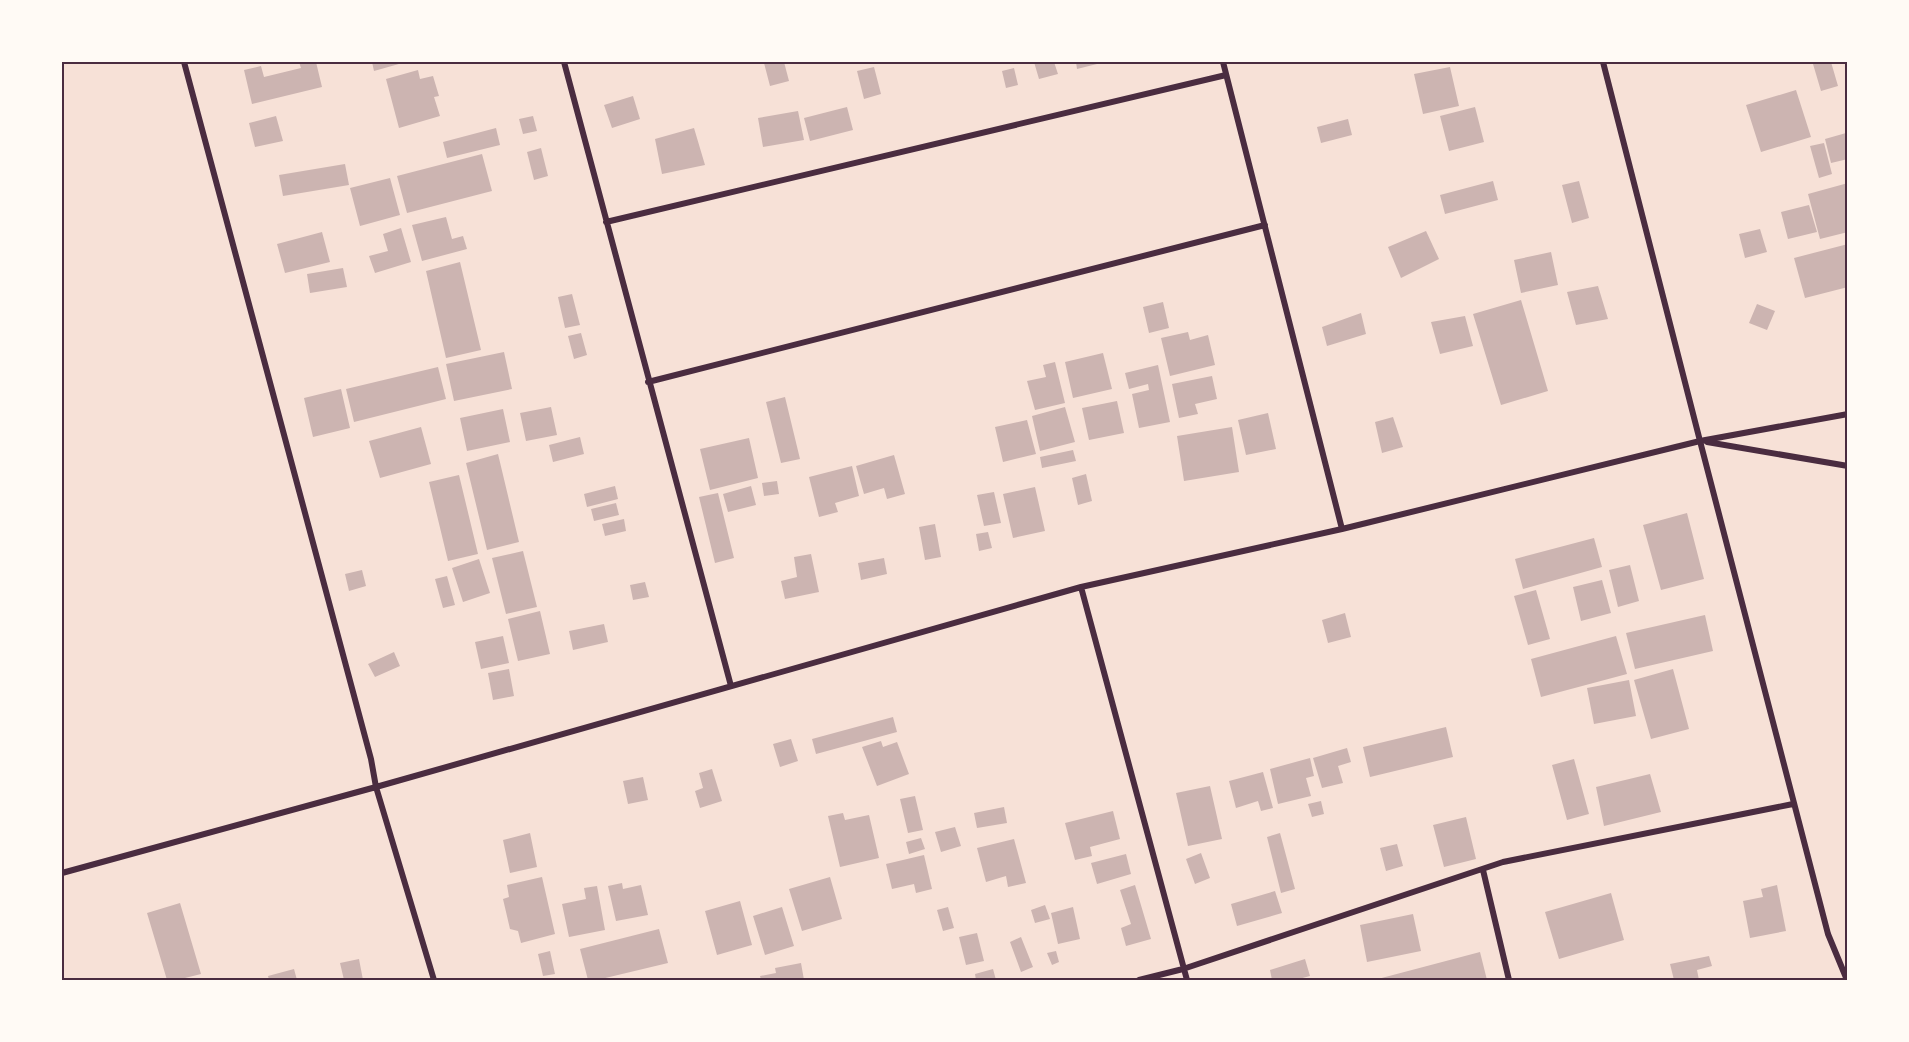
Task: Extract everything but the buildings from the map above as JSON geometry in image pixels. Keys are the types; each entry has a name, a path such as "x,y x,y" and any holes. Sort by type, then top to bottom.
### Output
{"street":[{"path":"184,62 258,345 371,759 376,787 434,981"},
{"path":"564,62 731,686"},
{"path":"1223,62 1342,529"},
{"path":"1603,62 1793,804 1828,934 1847,981"},
{"path":"606,222 1226,75"},
{"path":"648,382 1264,225"},
{"path":"62,873 376,787 1081,587 1342,529 1700,441 1848,414"},
{"path":"1700,441 1848,466"},
{"path":"1081,587 1187,981"},
{"path":"1139,981 1184,969 1503,862 1793,804"},
{"path":"1483,870 1509,981"}]}
